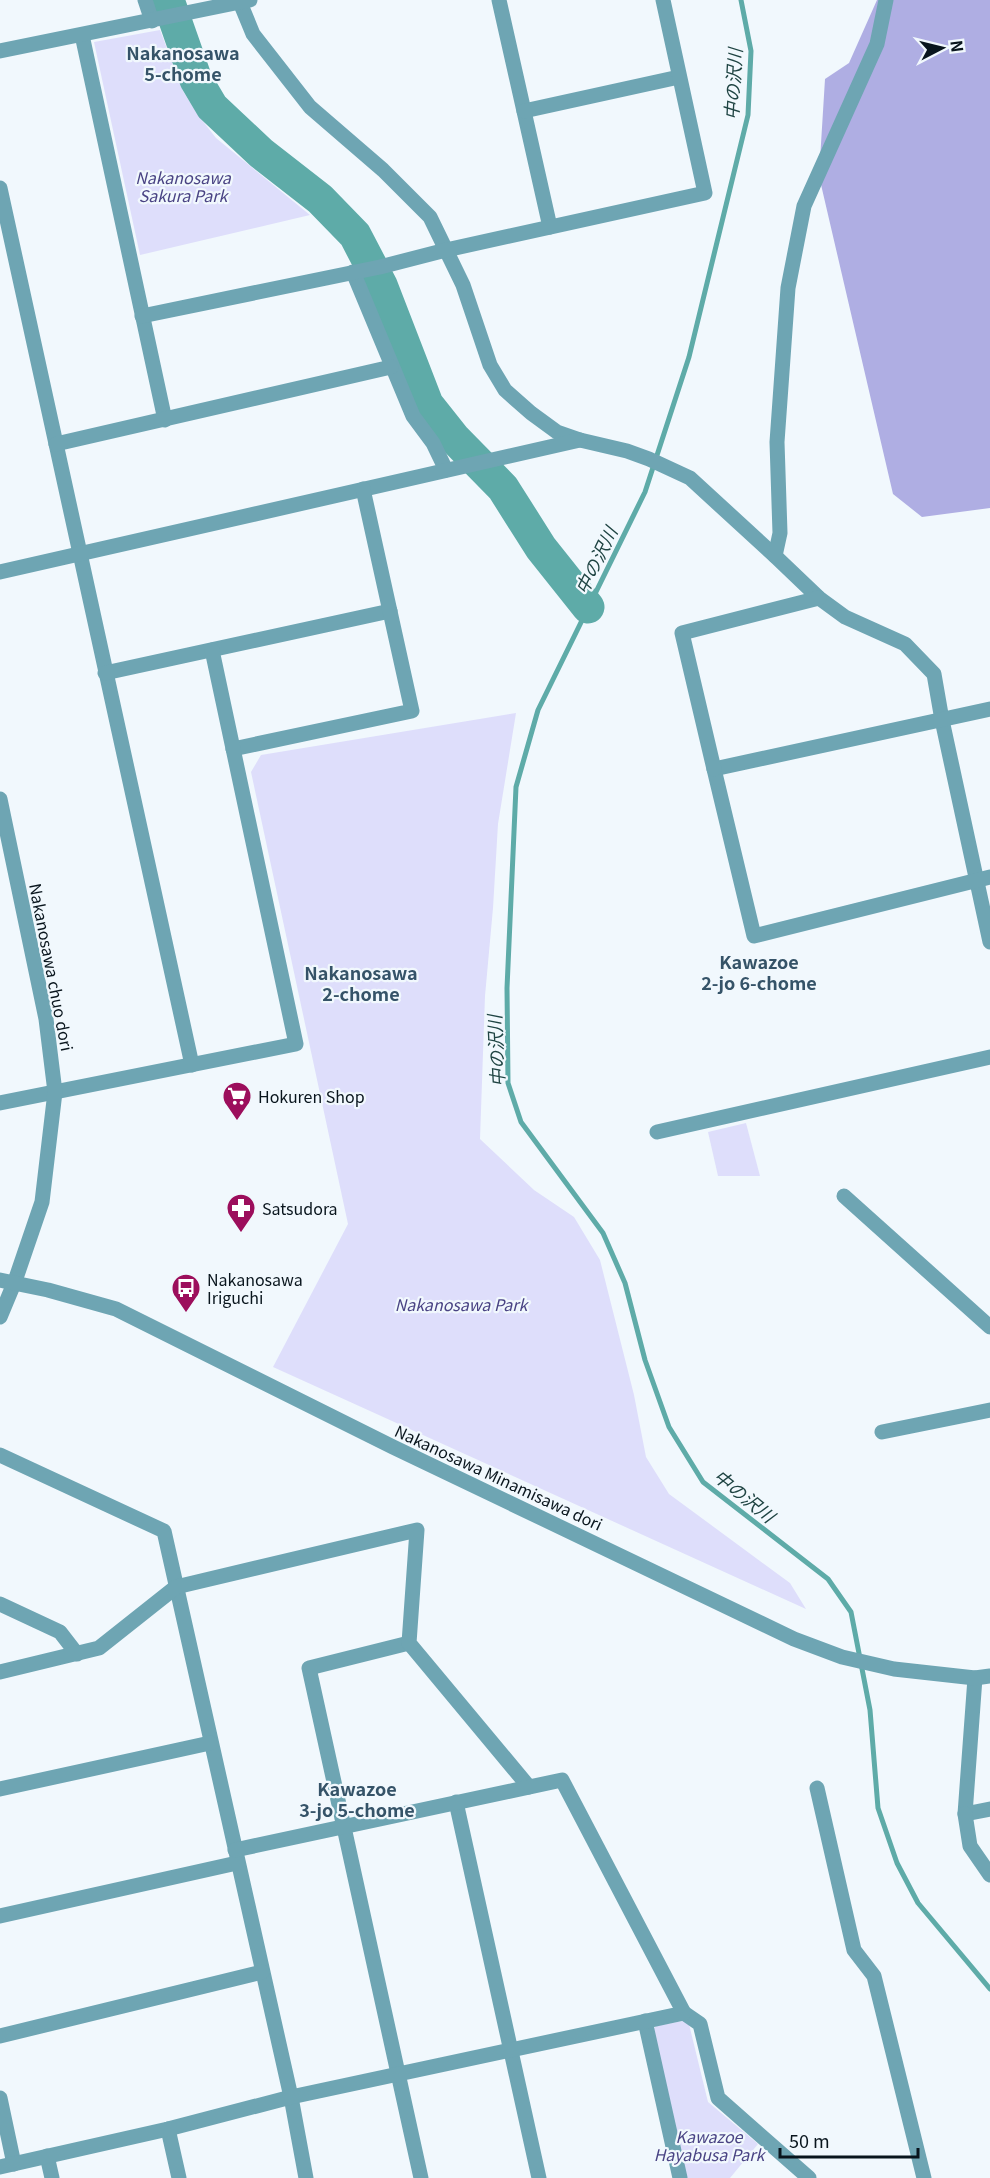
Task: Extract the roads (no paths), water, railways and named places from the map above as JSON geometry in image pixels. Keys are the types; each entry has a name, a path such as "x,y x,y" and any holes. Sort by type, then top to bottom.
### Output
{"street":[{"path":"145,0 155,21"},
{"path":"499,0 550,227"},
{"path":"142,316 380,267 446,250 705,193 663,0"},
{"path":"775,556 780,533 777,442 788,288 802,217 808,195 877,44 886,0"},
{"path":"0,51 155,21 243,1 253,34 310,107 383,170 430,217 463,285 490,365 505,390 557,432 627,451 690,478 819,598 845,617 905,644 934,674 942,720 983,878 990,942"},
{"path":"82,35 165,420"},
{"path":"524,111 679,77"},
{"path":"0,188 192,1065"},
{"path":"358,271 391,367 413,416 453,469"},
{"path":"56,444 391,367"},
{"path":"0,572 580,440"},
{"path":"233,750 412,711 363,489"},
{"path":"819,598 682,633 754,936 983,878"},
{"path":"105,673 390,611"},
{"path":"0,1103 296,1044 212,650"},
{"path":"714,769 990,708"},
{"name":"Nakanosawa chuo dori","path":"0,799 46,1019 55,1092 42,1202 7,1281 0,1317"},
{"path":"657,1132 990,1057"},
{"path":"844,1196 990,1327"},
{"name":"Nakanosawa Minamisawa dori","path":"7,1281 116,1309 393,1447 794,1639 842,1657 894,1669 982,1677"},
{"path":"882,1432 990,1410"},
{"path":"0,1455 164,1531 291,2097 306,2178"},
{"path":"0,1672 99,1648 176,1587 417,1530 409,1643 530,1786"},
{"path":"0,1604 60,1632 77,1654"},
{"path":"409,1643 309,1668 421,2178"},
{"path":"982,1677 965,1814 970,1846 990,1875"},
{"path":"0,1789 210,1743"},
{"path":"0,1916 344,1828 562,1780 684,2013 700,2024 718,2098 809,2178"},
{"path":"817,1788 854,1950 874,1976 924,2178"},
{"path":"456,1802 539,2178"},
{"path":"965,1814 990,1809"},
{"path":"0,2036 262,1972"},
{"path":"0,2098 7,2165 168,2129 291,2097 684,2013"},
{"path":"645,2021 680,2178"},
{"path":"168,2129 179,2178"},
{"path":"47,2156 52,2178"}],"waterway":[{"path":"168,0 196,80 212,107 261,153 320,199 355,235 381,285 427,404 454,438 503,488 541,548 588,607"},
{"name":"中の沢川","path":"741,0 751,51 748,115 689,357 645,492 538,710 516,787 507,988 508,1083 521,1122 603,1233 625,1283 645,1360 669,1427 703,1482 828,1579 851,1612 870,1710 878,1808 897,1863 918,1903 990,1989"}],"place":[{"name":"Hokuren Shop","path":"237,1122"},
{"name":"Satsudora","path":"241,1234"},
{"name":"Nakanosawa Iriguchi","path":"186,1314"}],"district":[{"name":"Nakanosawa 5-chome","path":"183,62"},
{"name":"Kawazoe 2-jo 6-chome","path":"759,971"},
{"name":"Nakanosawa 2-chome","path":"361,982"},
{"name":"Kawazoe 3-jo 5-chome","path":"357,1798"}],"park label":[{"name":"Nakanosawa Sakura Park","path":"183,186"},
{"name":"Nakanosawa Park","path":"461,1304"},
{"name":"Kawazoe Hayabusa Park","path":"709,2145"}]}
